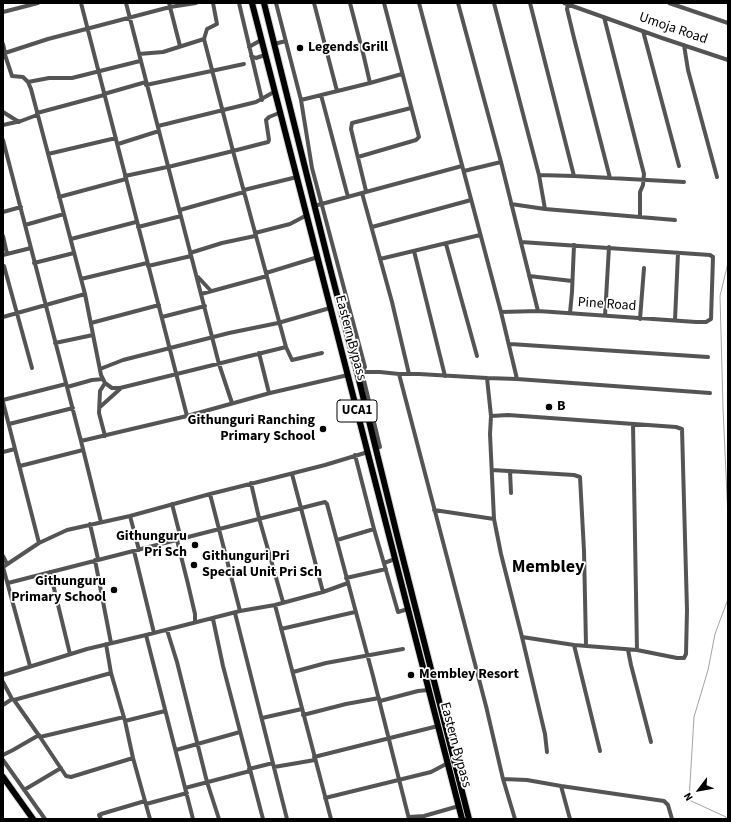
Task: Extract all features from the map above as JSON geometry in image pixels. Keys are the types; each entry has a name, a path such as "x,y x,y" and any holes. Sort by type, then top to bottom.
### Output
{"main road":[{"name":"Eastern Bypass","path":"252,3 279,113 318,257 462,819"},
{"name":"Eastern Bypass","path":"264,3 342,315 360,372 363,399 375,449 470,819"},
{"path":"354,401 363,399"},
{"path":"3,777 33,819"}],"street":[{"path":"3,12 38,3"},
{"path":"81,3 187,416"},
{"path":"126,3 219,364 232,403"},
{"path":"4,54 48,39 130,18 170,5 196,3"},
{"path":"213,3 217,24 207,29 204,39 278,323 292,360 322,353"},
{"path":"239,3 262,100"},
{"path":"276,3 300,100 312,168 365,367 360,372"},
{"path":"314,3 337,91"},
{"path":"350,3 370,83"},
{"path":"358,157 418,139 419,134 384,3"},
{"path":"419,3 510,344 517,379"},
{"path":"458,3 501,162 538,311"},
{"path":"494,3 539,175 545,209"},
{"path":"530,3 574,176"},
{"path":"669,3 728,23"},
{"path":"566,4 610,178"},
{"name":"Umoja Road","path":"566,4 728,60"},
{"path":"170,5 180,46"},
{"path":"604,17 641,162 644,180 640,192 640,216"},
{"path":"643,31 679,166"},
{"path":"139,54 163,52 204,39"},
{"path":"249,47 261,40"},
{"path":"274,44 286,41"},
{"path":"3,44 4,54 12,76 21,76 28,82 85,294 100,369 104,381 112,388 120,388 286,347"},
{"path":"684,45 688,70 717,177"},
{"path":"251,56 256,58 265,54"},
{"path":"28,82 49,78 72,78 140,61"},
{"path":"3,125 19,122 37,114 104,94 244,64"},
{"path":"300,100 402,74"},
{"path":"158,126 262,100 274,92"},
{"path":"321,95 348,197"},
{"path":"409,374 372,227 351,129 352,123 411,108"},
{"path":"3,112 19,122"},
{"path":"59,197 126,178 268,142 266,120 269,117 279,113"},
{"path":"118,144 159,131"},
{"path":"48,154 116,138"},
{"path":"3,140 73,408 101,522"},
{"path":"464,171 501,162"},
{"path":"314,206 462,166"},
{"path":"539,175 684,182"},
{"path":"180,210 297,177"},
{"path":"372,227 471,200"},
{"path":"511,204 545,209 675,220"},
{"path":"3,212 21,207"},
{"path":"25,224 64,214"},
{"path":"81,279 148,265 190,254 222,243 290,224 307,215"},
{"path":"138,228 181,216"},
{"path":"70,239 136,222"},
{"path":"380,259 480,235"},
{"path":"3,236 5,255 31,248"},
{"path":"520,242 678,253 675,320"},
{"path":"446,244 477,356"},
{"path":"570,313 574,245"},
{"path":"605,316 609,247"},
{"path":"414,251 445,376"},
{"path":"34,263 74,253"},
{"name":"Pine Road","path":"501,312 538,311 706,322 711,319 713,258 710,255 678,253"},
{"path":"202,294 266,275 318,257"},
{"path":"4,266 32,368"},
{"path":"640,318 644,268"},
{"path":"196,276 211,291"},
{"path":"529,276 572,280"},
{"path":"3,317 85,294"},
{"path":"91,323 158,305"},
{"path":"162,317 205,306"},
{"path":"100,369 123,360 212,337 278,323 330,308"},
{"path":"342,315 350,314"},
{"path":"55,343 93,335"},
{"path":"510,344 708,357"},
{"path":"259,353 269,393"},
{"path":"360,372 517,379 710,393"},
{"path":"360,372 380,447 375,449"},
{"path":"399,374 486,706 503,779 515,819"},
{"path":"81,441 187,416 269,393 348,375"},
{"path":"487,378 491,416 490,434 494,519 501,554 545,734 547,752"},
{"path":"39,543 3,401 66,385 92,380 104,381"},
{"path":"104,381 100,391 100,418 105,436"},
{"path":"100,407 120,388"},
{"path":"9,424 73,408"},
{"path":"491,416 676,426 682,429 687,602 686,650 684,658 637,650 574,645 522,637"},
{"path":"633,424 637,650"},
{"path":"3,452 15,449"},
{"path":"20,466 83,450"},
{"path":"5,566 39,543 67,530 130,516 251,483 292,474 368,452"},
{"path":"354,456 398,612 408,609"},
{"path":"492,470 574,475 580,477 584,551 586,646"},
{"path":"510,471 511,493"},
{"path":"292,474 323,592"},
{"path":"251,483 259,518 283,602"},
{"path":"210,494 240,611"},
{"path":"8,583 325,502 337,540 368,656 409,818 424,818 459,806"},
{"path":"172,504 195,614 195,622"},
{"path":"434,510 494,519"},
{"path":"130,516 154,633"},
{"path":"90,524 111,643"},
{"path":"337,540 374,529"},
{"path":"3,556 8,583 30,666"},
{"path":"384,563 395,559"},
{"path":"346,578 386,570"},
{"path":"50,572 70,654"},
{"path":"3,676 30,666 106,644 323,592 348,583"},
{"path":"274,604 331,819"},
{"path":"281,629 356,612"},
{"path":"235,613 288,819"},
{"path":"213,619 240,732 263,819"},
{"path":"167,630 183,684 207,782 219,819"},
{"path":"146,635 193,819"},
{"path":"106,644 111,673 150,819"},
{"path":"574,645 600,751"},
{"path":"293,672 326,663 403,649"},
{"path":"628,650 630,665 651,742"},
{"path":"3,705 13,699 111,673"},
{"path":"3,682 66,776 72,778 133,758"},
{"path":"303,715 346,704 428,690"},
{"path":"262,718 302,709"},
{"path":"3,755 39,736 165,711"},
{"path":"100,819 99,815 101,814 146,803 186,791 207,782 250,770 314,758 438,726"},
{"path":"176,750 240,732"},
{"path":"3,760 45,819"},
{"path":"325,798 431,772 448,763"},
{"path":"24,790 60,768"},
{"path":"503,779 527,780 664,801 668,805 672,819"},
{"path":"561,786 570,819"}],"waterway":[{"path":"728,263 720,296 728,518"},
{"path":"726,819 726,817 689,800 694,717 708,670 715,634 728,599"}],"place":[{"name":"Legends Grill","path":"300,48"},
{"name":"B","path":"549,407"},
{"name":"Githunguri Ranching Primary School","path":"323,429"},
{"name":"Githunguru Pri Sch","path":"195,545"},
{"name":"Githunguri Pri Special Unit Pri Sch","path":"194,565"},
{"name":"Githunguru Primary School","path":"114,590"},
{"name":"Membley Resort","path":"411,675"}],"district":[{"name":"Membley","path":"548,568"}]}
